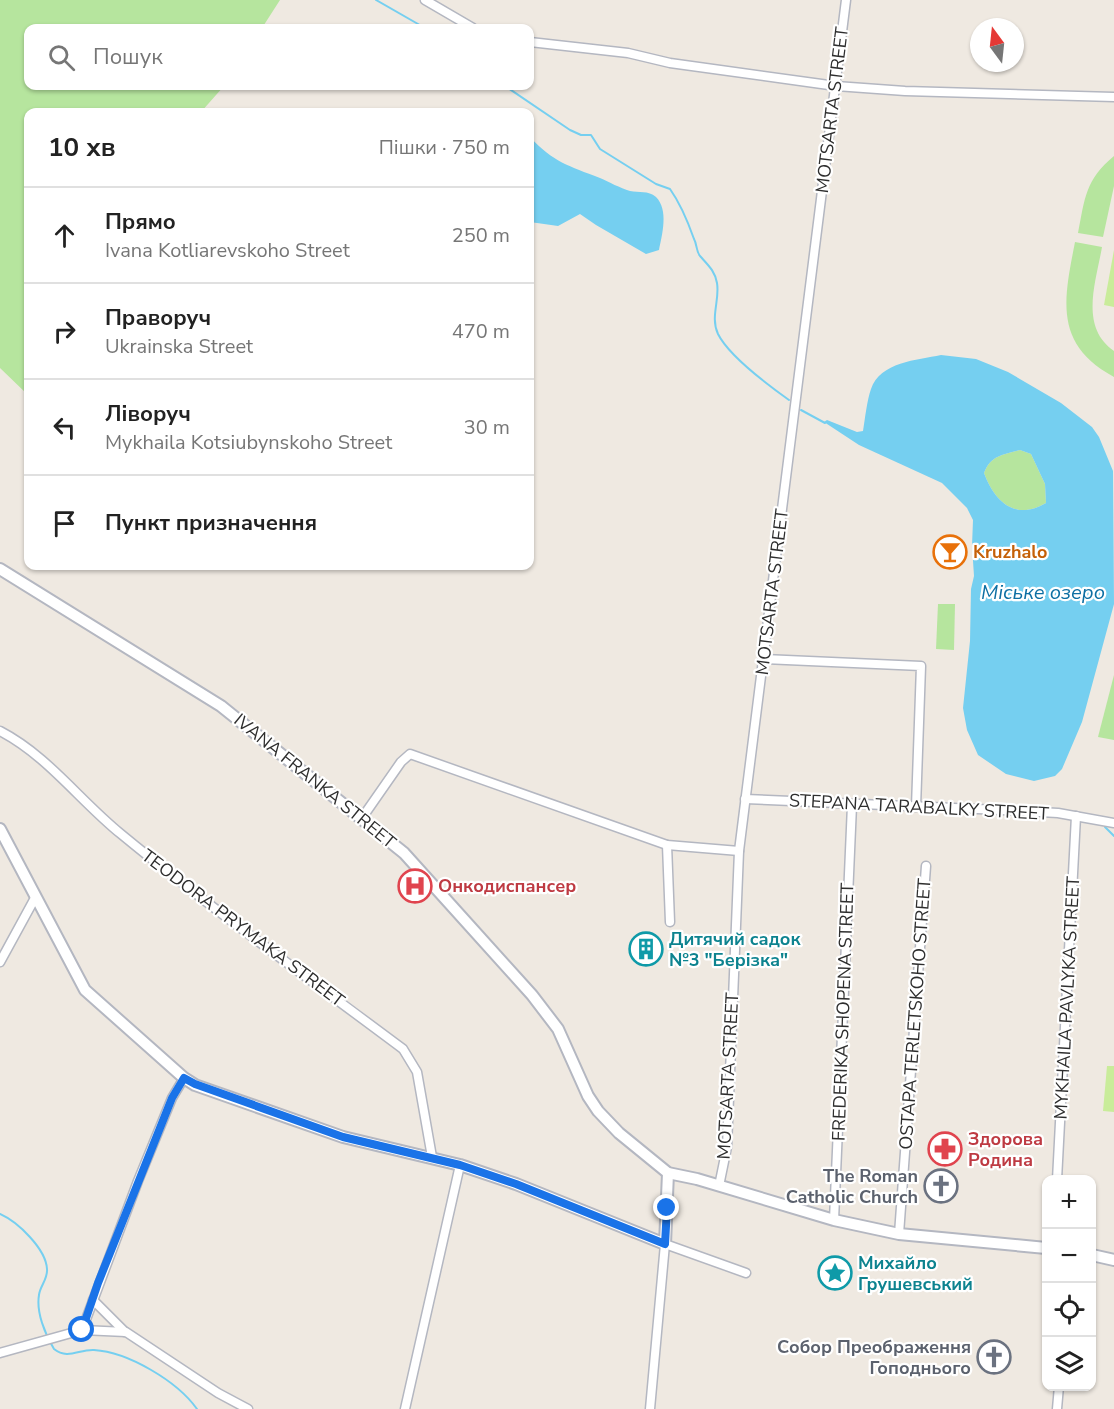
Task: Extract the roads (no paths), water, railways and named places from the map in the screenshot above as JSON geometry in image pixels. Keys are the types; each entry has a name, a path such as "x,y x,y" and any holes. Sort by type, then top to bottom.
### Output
{"street":[{"path":"425,0 466,24"},
{"name":"MOTSARTA STREET","path":"719,1186 727,1147 739,851 846,0"},
{"path":"534,42 628,53 670,63 836,86 1114,97"},
{"name":"IVANA FRANKA STREET","path":"0,569 221,706 409,858 531,995 562,1036 588,1096 598,1111 619,1133 668,1173 834,1220 900,1234 1042,1248"},
{"path":"764,659 921,666 916,807"},
{"name":"TEODORA PRYMAKA STREET","path":"0,731 38,754 119,832 225,916 403,1049 417,1072 432,1157"},
{"path":"362,818 401,762 410,754 667,845 739,851"},
{"name":"STEPANA TARABALKY STREET","path":"745,799 965,808 1076,816 1114,823"},
{"name":"FREDERIKA SHOPENA STREET","path":"834,1220 852,805"},
{"name":"MYKHAILA PAVLYKA STREET","path":"1058,1175 1076,816"},
{"path":"0,829 85,990 184,1078 343,1137 432,1157 516,1184 665,1244 746,1273"},
{"path":"667,845 670,922"},
{"name":"OSTAPA TERLETSKOHO STREET","path":"900,1234 926,866"},
{"path":"0,962 35,898"},
{"path":"82,1330 172,1098 184,1078"},
{"path":"405,1409 460,1165"},
{"path":"650,1409 665,1244 668,1173"},
{"path":"1096,1256 1114,1260"},
{"path":"93,1300 126,1332 246,1409"},
{"path":"0,1353 82,1330 126,1332"},
{"path":"1057,1409 1059,1391"}],"water":[{"path":"534,141 554,158 570,166 626,190 653,195 660,202 663,216 659,250 646,254 580,214 558,226 534,223"},
{"name":"Міське озеро","path":"941,355 976,359 1008,372 1061,403 1092,427 1099,437 1113,471 1114,604 1082,722 1062,769 1055,776 1034,781 1006,774 978,755 967,730 963,708 970,641 971,589 974,576 973,520 967,508 942,483 859,445 824,422 827,420 857,432 863,431 871,389 882,373 900,364","holes":["1020,450 1031,454 1045,484 1046,503 1035,508 1016,509 1000,500 984,473 990,463 998,457"]}],"waterway":[{"path":"376,0 418,24"},
{"path":"511,90 570,130 581,135 591,135 600,149 656,184 670,189 686,219 699,254 715,275 718,289 715,321 723,343 740,361 789,400"},
{"path":"801,410 825,423"},
{"path":"1105,827 1114,836"},
{"path":"0,1214 15,1223 42,1253 47,1273 38,1302 40,1316 54,1349 64,1354 94,1350 122,1356 165,1379 197,1409"}],"place":[{"name":"Kruzhalo","path":"950,552"},
{"name":"Онкодиспансер","path":"415,886"},
{"name":"Дитячий садок №3 \"Берізка\"","path":"646,949"},
{"name":"Здорова Родина","path":"945,1149"},
{"name":"The Roman Catholic Church","path":"941,1186"},
{"name":"Михайло Грушевський","path":"835,1273"},
{"name":"Собор Преображення Гоподнього","path":"994,1357"}]}
